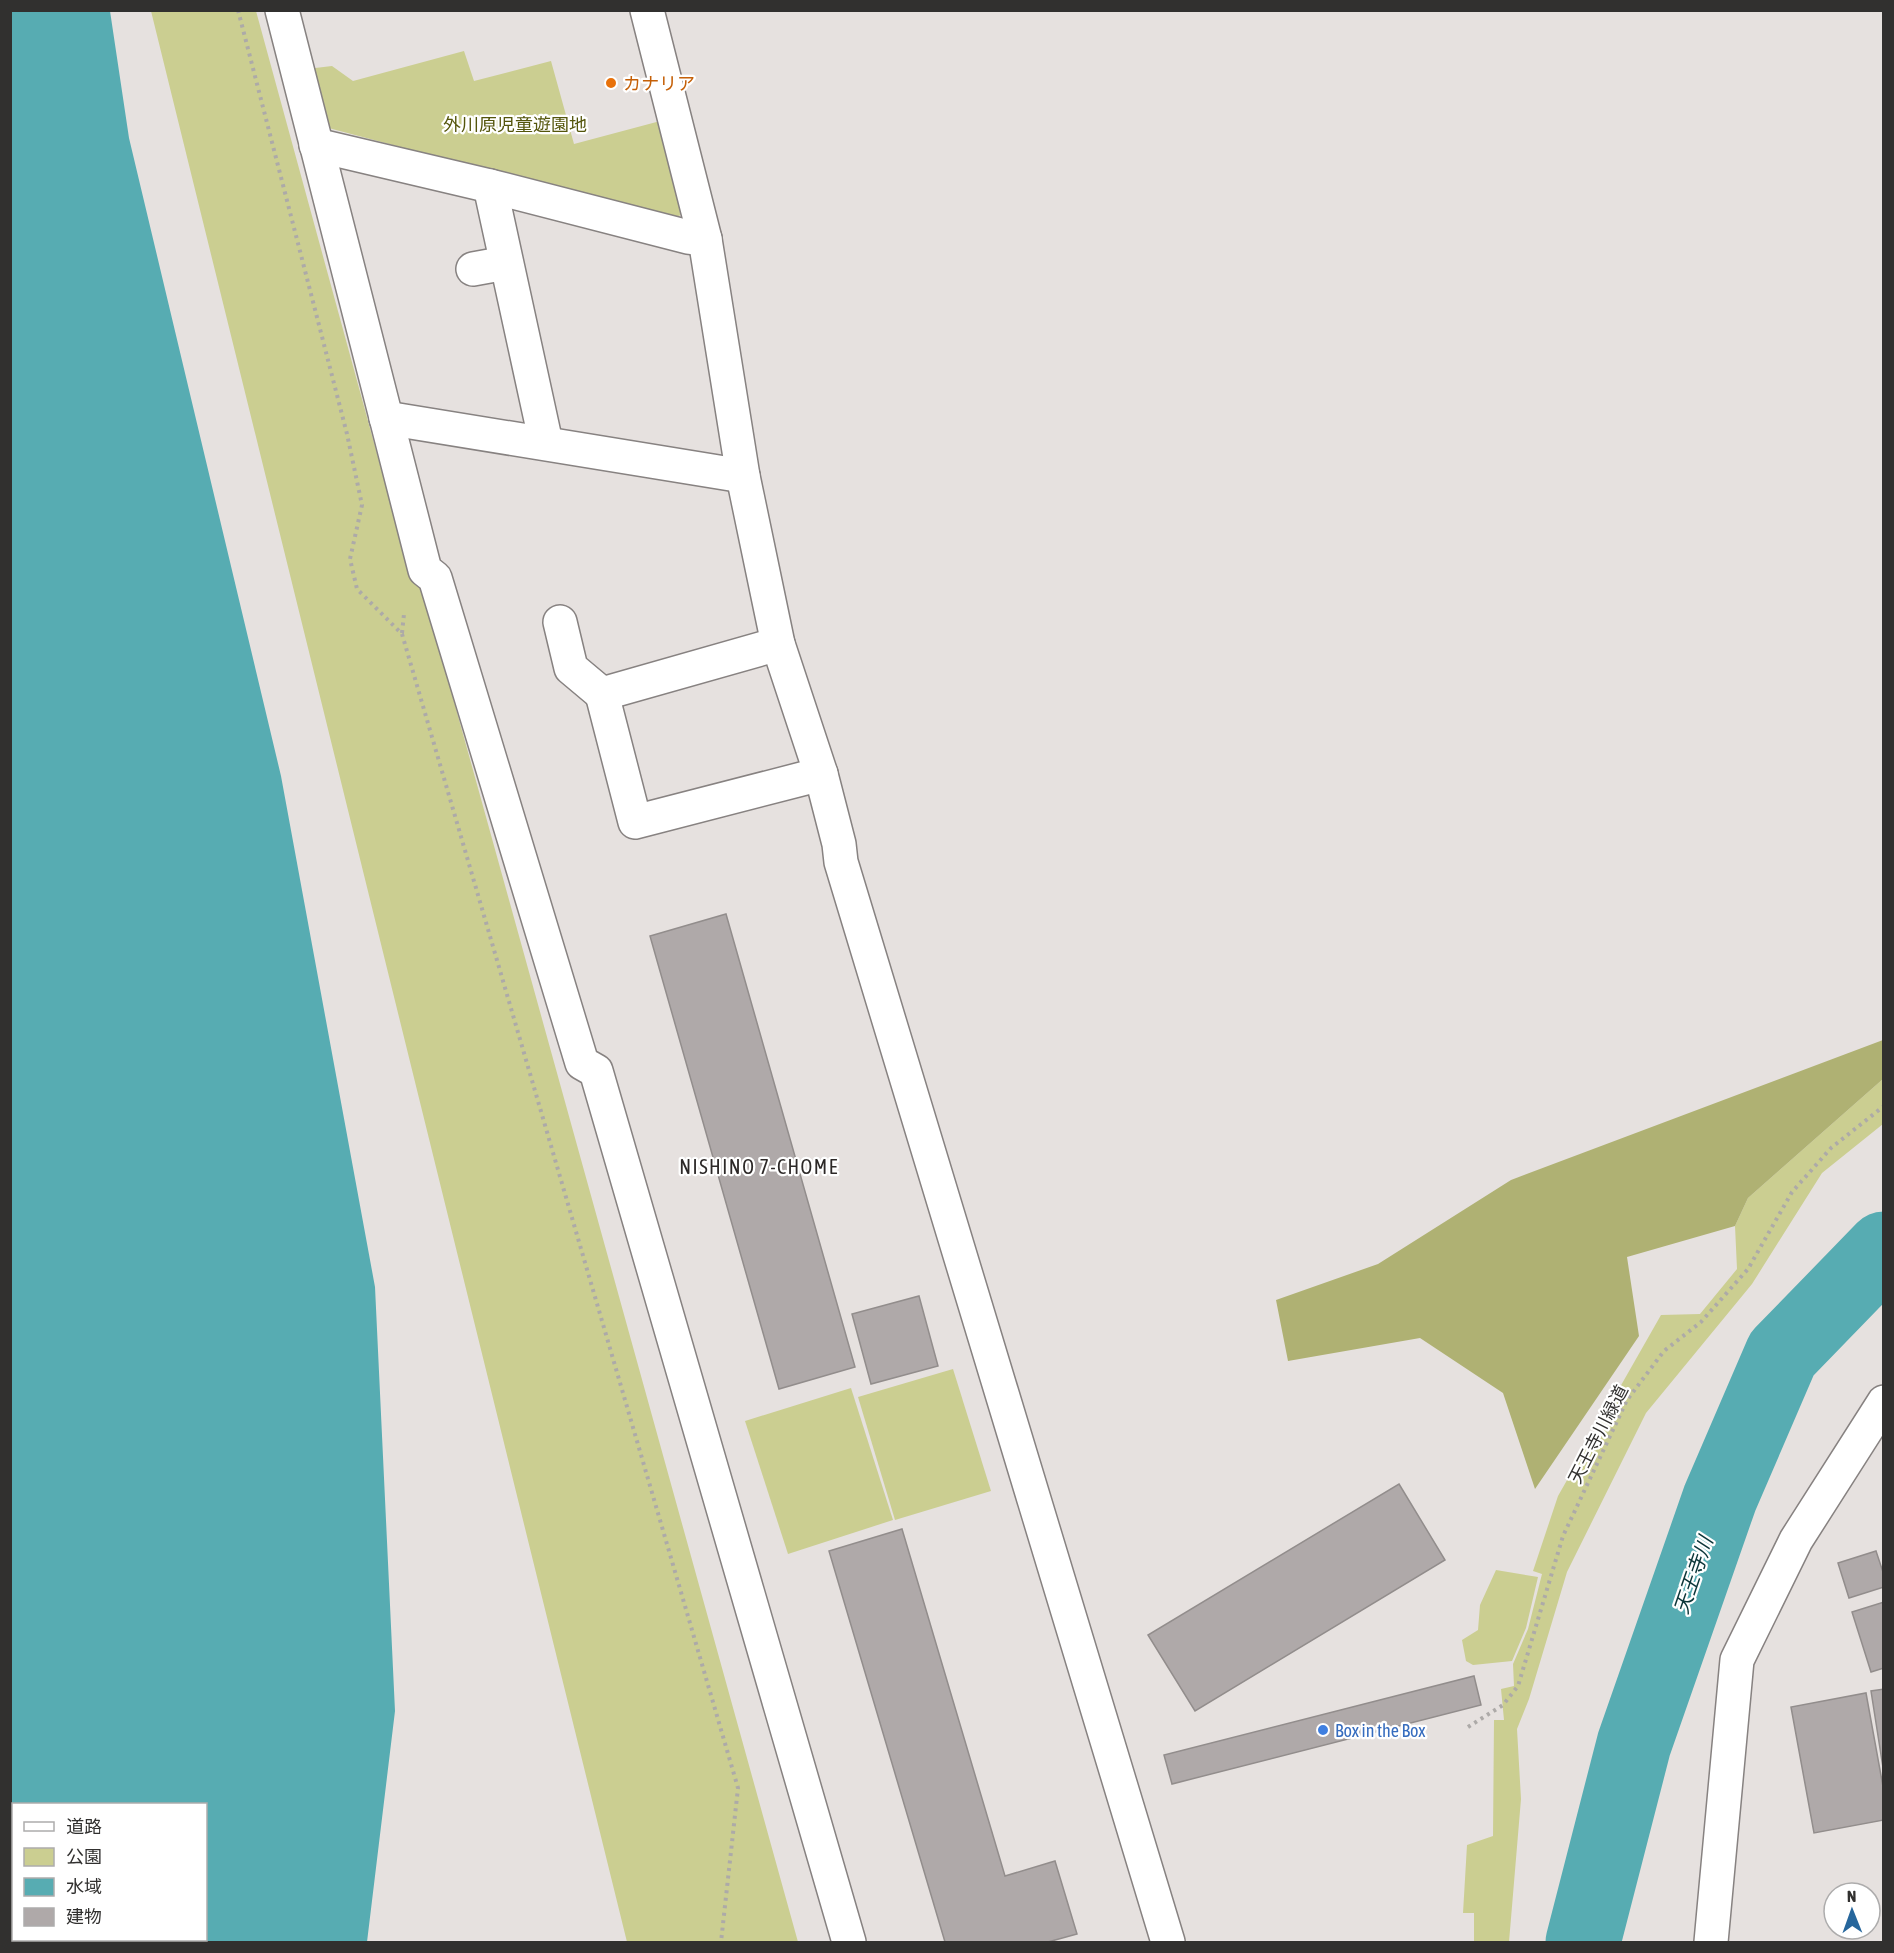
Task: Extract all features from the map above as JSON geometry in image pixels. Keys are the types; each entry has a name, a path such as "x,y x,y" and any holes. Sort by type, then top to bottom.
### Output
{"street":[{"path":"282,10 425,570 435,578 582,1063 596,1071 849,1942"},
{"path":"647,10 705,239 742,476 778,644 821,774 839,844 841,862 1168,1942"},
{"path":"316,145 490,186 688,237 705,239"},
{"path":"490,186 546,443"},
{"path":"473,270 506,263"},
{"path":"386,418 742,476"},
{"path":"560,622 571,668 602,694 634,822 821,774"},
{"path":"602,694 778,644"},
{"path":"1711,1942 1737,1660 1796,1540 1884,1402"}],"path":[{"path":"238,10 347,434 362,505 351,558 357,589 402,634 738,1788 721,1942"},
{"name":"天王寺川緑道","path":"1468,1727 1503,1705 1518,1686 1563,1536 1627,1400 1664,1351 1701,1322 1748,1269 1792,1192 1831,1148 1884,1106"}],"green space":[{"path":"151,11 256,11 406,560 425,597 798,1942 627,1942"},
{"name":"外川原児童遊園地","path":"464,51 474,81 551,61 574,144 664,120 684,210 676,220 321,126 307,69 332,66 353,81"},
{"path":"1883,1040 1883,1079 1748,1198 1735,1226 1627,1257 1639,1336 1535,1489 1503,1393 1420,1338 1288,1361 1276,1300 1378,1264 1511,1180"},
{"path":"1883,1079 1883,1124 1822,1173 1752,1284 1646,1413 1567,1572 1529,1699 1517,1729 1521,1799 1509,1942 1474,1942 1474,1913 1463,1913 1467,1845 1493,1836 1494,1720 1504,1720 1501,1689 1514,1686 1513,1664 1528,1629 1542,1574 1533,1571 1558,1496 1661,1315 1700,1314 1737,1269 1735,1226 1748,1198"},
{"path":"953,1369 991,1491 895,1520 858,1397"},
{"path":"851,1388 893,1520 788,1554 745,1421"},
{"path":"1496,1570 1538,1577 1526,1628 1512,1661 1473,1665 1466,1661 1462,1640 1478,1630 1480,1605"}],"water":[{"path":"11,10 110,11 129,138 281,776 375,1287 395,1711 367,1942 11,1942"}],"building":[{"path":"726,914 855,1367 779,1389 650,936"},
{"path":"919,1296 938,1366 871,1384 852,1314"},
{"path":"1399,1484 1445,1560 1195,1711 1148,1635"},
{"path":"902,1529 1005,1876 1055,1861 1077,1934 1048,1942 945,1942 829,1551"},
{"path":"1876,1551 1884,1575 1884,1587 1849,1598 1838,1563"},
{"path":"1884,1602 1884,1668 1871,1672 1852,1612"},
{"name":"Box in the Box","path":"1474,1676 1481,1705 1172,1784 1164,1755"},
{"path":"1884,1689 1884,1774 1871,1691"},
{"path":"1866,1693 1884,1792 1884,1820 1814,1833 1791,1707"}],"waterway":[{"name":"天王寺川","path":"1583,1942 1634,1744 1720,1498 1782,1354 1884,1249"}],"place":[{"name":"カナリア","path":"611,83"},
{"name":"Box in the Box","path":"1323,1730"}],"district":[{"name":"NISHINO 7-CHOME","path":"759,1166"}]}
